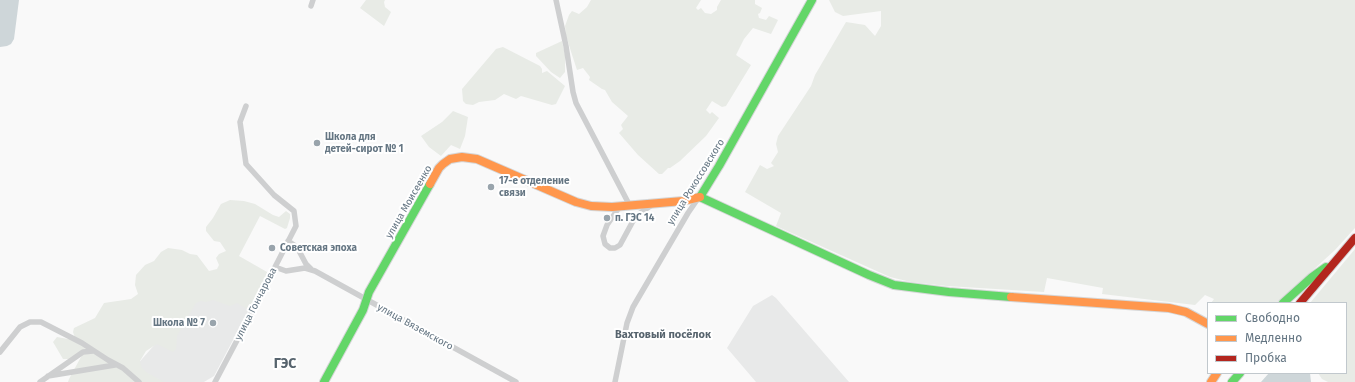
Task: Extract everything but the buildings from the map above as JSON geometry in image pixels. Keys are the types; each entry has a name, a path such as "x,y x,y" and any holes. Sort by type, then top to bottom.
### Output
{"street":[{"path":"556,0 576,103 630,206"},
{"name":"улица Рокоссовского","path":"615,382 627,323 633,307 688,213 720,166 812,0"},
{"name":"улица Гончарова","path":"215,382 296,226 294,211 274,196 246,164 240,122 246,106"},
{"name":"улица Моисеенко","path":"324,382 363,310 369,292 436,173 443,164 454,158 467,157 477,159 581,204 597,207 654,204 683,201 700,197"},
{"path":"700,197 869,275 894,285 949,292 1169,308 1186,312 1207,323"},
{"path":"620,206 607,225 603,236 605,244 610,248 615,248 620,245 632,221 640,213 654,204"},
{"path":"1301,302 1355,238"},
{"path":"288,241 297,247 306,264 315,271"},
{"path":"295,269 301,264 302,255"},
{"path":"275,267 286,271 305,268 315,271"},
{"path":"1284,302 1326,267 1330,268"},
{"name":"улица Вяземского","path":"315,271 516,382"},
{"path":"0,352 17,329 26,323 33,321 46,324 95,352 126,370 139,382"},
{"path":"40,382 83,352 89,350 95,352"},
{"path":"48,376 116,365"},
{"path":"1232,382 1239,374"}],"shaded area":[{"path":"0,0 19,0 14,39 11,44 0,47"},
{"path":"366,0 385,0 385,7 391,12 384,26 360,8"},
{"path":"591,0 701,0 696,8 698,10 701,8 705,13 711,14 717,10 721,0 755,0 755,4 762,8 758,14 759,18 766,20 769,16 778,20 771,34 753,28 744,39 736,55 751,65 726,106 722,107 712,101 706,110 710,114 712,112 719,118 706,136 680,161 668,168 662,174 659,174 638,155 619,133 623,129 621,125 628,116 612,102 605,90 589,80 590,77 583,68 577,70 566,36 565,26 572,11 579,14 587,7"},
{"path":"829,0 1355,0 1355,228 1335,250 1278,302 1212,302 1214,299 1205,295 1195,305 1102,294 1103,288 1047,278 1044,292 947,286 911,282 890,277 776,226 781,213 745,192 760,165 767,169 774,166 771,163 778,152 776,144 778,136 811,86 815,75 846,22 865,25 875,36 881,26 881,11 843,16 835,12"},
{"path":"562,41 565,55 565,72 560,78 551,72 536,56 536,53"},
{"path":"503,47 540,66 542,73 547,71 565,86 556,104 552,105 521,96 516,99 504,94 495,100 479,102 473,105 466,104 463,101 462,89 496,49"},
{"path":"453,111 468,117 465,136 460,149 451,145 441,156 429,147 421,136 442,122"},
{"path":"230,200 244,201 255,204 279,217 286,211 290,214 287,228 285,229 260,216 239,256 267,272 267,277 252,308 247,309 237,303 230,306 213,300 196,303 177,336 176,349 173,352 157,344 146,351 140,361 142,368 146,372 164,382 68,382 82,355 73,359 63,359 53,342 57,337 68,339 75,338 73,332 74,328 95,318 104,303 131,299 138,294 135,285 136,275 145,265 154,261 161,252 168,248 182,250 190,254 197,255 209,271 217,269 219,265 216,258 219,254 226,251 220,242 214,241 206,231 206,227 221,204"},
{"path":"1355,249 1355,382 1328,382 1322,379 1319,374 1347,374 1347,302 1311,302"},
{"name":"Школа № 7","path":"207,280 252,304 214,376 204,382 156,382 135,367"},
{"path":"772,295 849,382 756,382 727,348 753,306"},
{"path":"1268,374 1310,374 1311,382 1261,382"}],"traffic: fast":[{"path":"700,197 812,0"},
{"path":"324,382 363,310 369,292 430,184"},
{"path":"700,197 869,275 894,285 949,292 1011,297"},
{"path":"1284,302 1312,277 1326,267 1329,268"},
{"path":"1232,382 1239,374"}],"traffic: slow":[{"path":"430,184 443,164 450,159 462,157 477,159 576,202 591,206 612,207 683,201 700,197"},
{"path":"1011,297 1169,308 1186,312 1207,323"},
{"path":"1211,382 1216,374"}],"traffic: jam":[{"path":"1301,302 1355,238"}],"place":[{"name":"Школа для детей-сирот № 1","path":"317,143"},
{"name":"17-е отделение связи","path":"491,187"},
{"name":"п. ГЭС 14","path":"607,218"},
{"name":"Советская эпоха","path":"272,248"},
{"name":"Школа № 7","path":"213,323"}],"district":[{"name":"Вахтовый посёлок","path":"663,335"},
{"name":"ГЭС","path":"285,364"}]}
